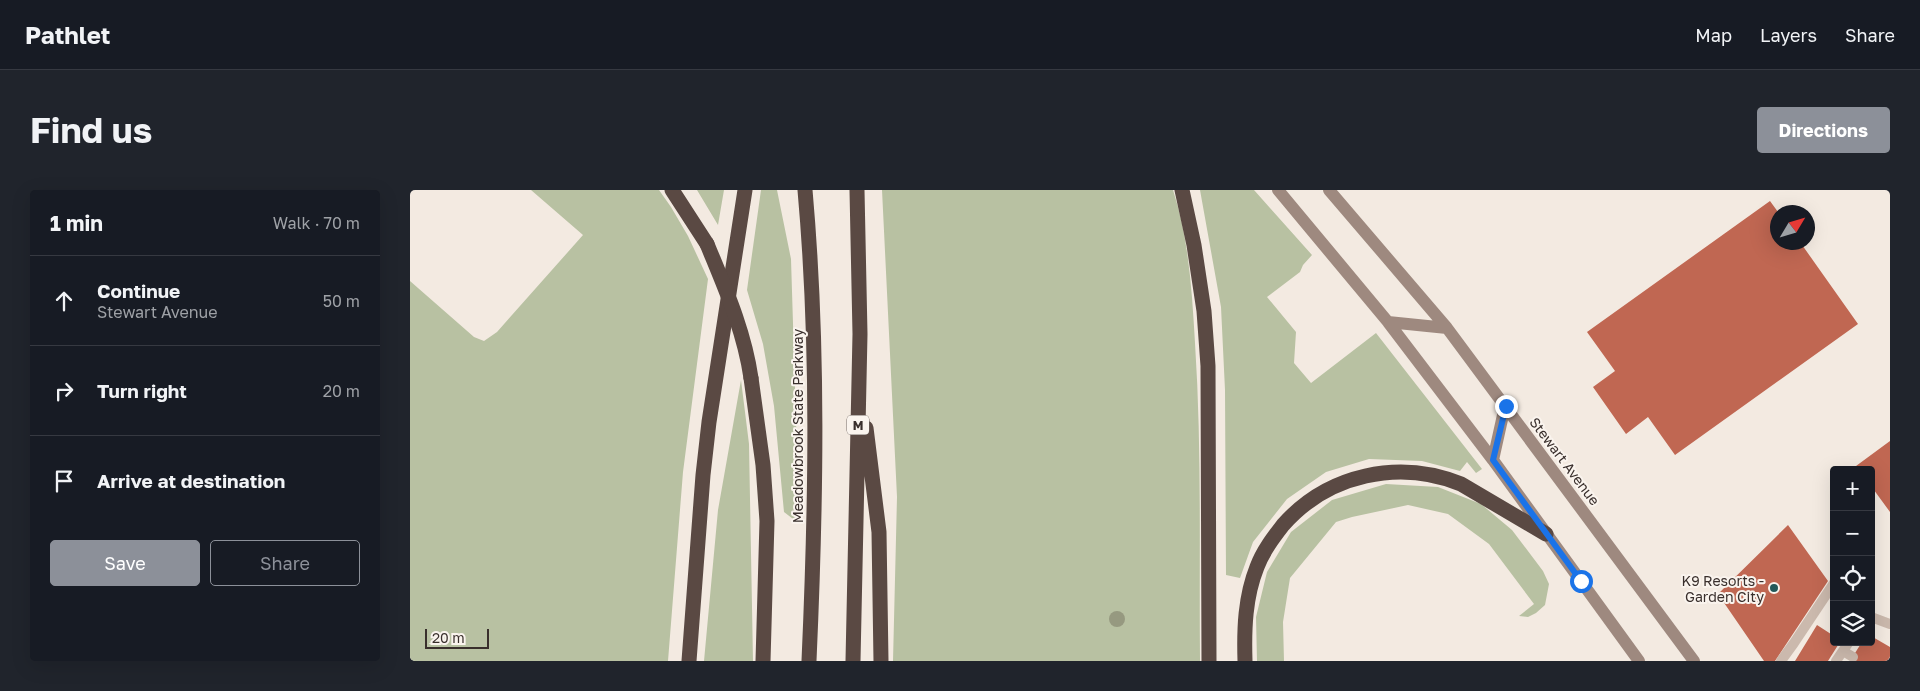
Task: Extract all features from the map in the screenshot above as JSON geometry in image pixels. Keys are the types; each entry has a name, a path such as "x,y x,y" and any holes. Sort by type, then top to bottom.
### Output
{"highway":[{"path":"672,190 707,244 724,283 741,332 751,378 763,465 767,521 763,661"},
{"path":"689,661 703,475 709,422 745,190"},
{"name":"Meadowbrook State Parkway","path":"805,190 812,307 815,425 809,661"},
{"name":"M","path":"853,661 860,379 857,190"},
{"path":"1182,190 1200,282 1208,366 1210,661"},
{"path":"860,379 879,532 881,661"},
{"path":"1245,661 1246,609 1257,567 1270,540 1296,510 1332,487 1354,478 1384,472 1419,474 1450,479 1546,534"}],"main road":[{"path":"1278,190 1388,322 1493,460 1639,661"},
{"name":"Stewart Avenue","path":"1329,190 1447,328 1652,607 1694,661"},
{"path":"1388,322 1447,328"},
{"path":"1493,460 1506,406"}],"lane":[{"path":"1781,661 1830,589"},
{"path":"1875,618 1890,624"},
{"path":"1836,661 1846,646 1853,657"}],"green space":[{"path":"531,190 659,190 688,236 708,279 683,472 668,661 410,661 410,281 474,337 484,341 497,332 583,235"},
{"path":"697,190 724,190 718,225"},
{"path":"761,190 777,190 791,259 798,485 797,522 784,512 774,406 763,344 747,290"},
{"path":"882,190 1173,190 1186,246 1195,343 1199,462 1200,661 893,661 897,497"},
{"path":"1200,190 1254,190 1312,255 1303,265 1300,272 1267,297 1296,332 1294,363 1311,383 1376,333 1482,469 1476,473 1467,462 1460,471 1422,461 1369,459 1326,472 1287,499 1253,542 1240,578 1226,575 1225,390 1221,307"},
{"path":"741,380 749,444 753,661 704,661 718,510"},
{"path":"1386,484 1438,487 1481,504 1512,530 1543,571 1549,584 1545,605 1528,617 1519,616 1534,604 1489,544 1448,514 1408,505 1336,522 1290,578 1283,622 1284,661 1257,661 1256,617 1267,572 1291,532 1332,500"}],"building":[{"path":"1770,201 1773,205 1770,205 1770,250 1806,250 1858,324 1675,455 1648,417 1626,434 1593,387 1615,371 1587,332"},
{"path":"1890,441 1890,512 1875,491 1875,466 1856,466"},
{"name":"K9 Resorts - Garden City","path":"1788,525 1828,581 1775,661 1764,661 1718,594"},
{"path":"1817,625 1830,633 1830,646 1837,646 1828,661 1795,661"},
{"path":"1875,638 1890,647 1890,657 1887,661 1850,661 1859,646 1875,646"}],"place":[{"name":"K9 Resorts - Garden City","path":"1774,588"}],"route":[{"path":"1506,406 1493,460 1581,581"}]}
